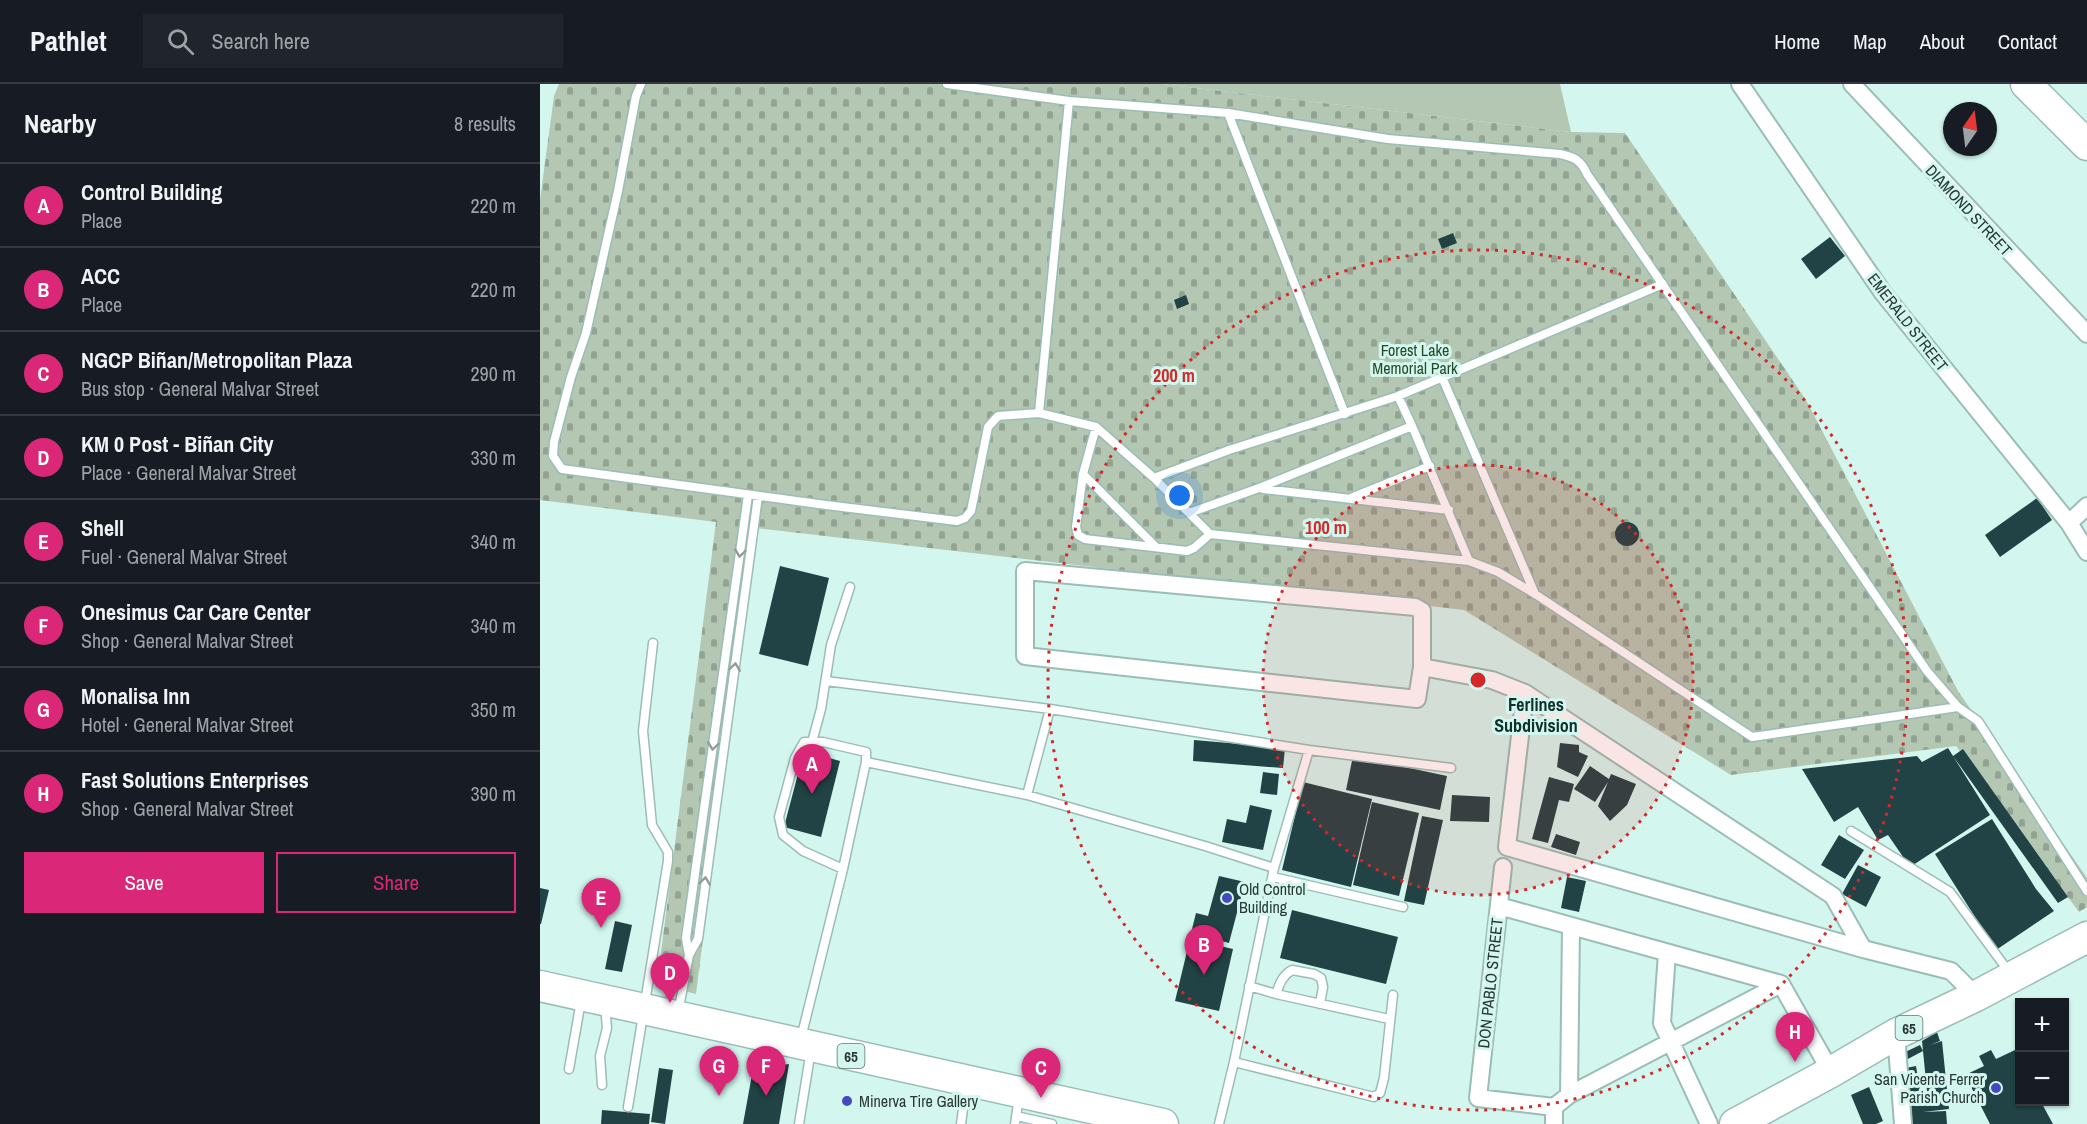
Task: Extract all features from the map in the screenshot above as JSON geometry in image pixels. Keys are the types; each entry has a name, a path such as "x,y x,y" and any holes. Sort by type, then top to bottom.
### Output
{"highway":[{"path":"2026,84 2087,145"},
{"name":"65","path":"1735,1124 1896,1034 1976,996 2087,937"},
{"name":"65","path":"541,989 593,997 967,1082 1017,1111 1163,1124"}],"street":[{"name":"EMERALD STREET","path":"1740,84 1883,293 2069,523 2087,552"},
{"name":"DIAMOND STREET","path":"1852,84 2087,334"},
{"path":"2069,523 2087,506"},
{"path":"1025,571 1415,607 1422,611 1422,667 1417,699 1025,656 1025,571"},
{"path":"1422,667 1492,680 1525,693 1833,896 1863,949"},
{"path":"1525,693 1507,847 1863,949 1951,971 1976,996"},
{"name":"DON PABLO STREET","path":"1503,867 1478,1098 1554,1116"},
{"path":"1499,906 1781,984 1831,1072"},
{"path":"1569,1095 1571,927"},
{"path":"1666,952 1662,1023 1709,1124"},
{"path":"1554,1116 1569,1095 1781,984"},
{"path":"1896,1034 1904,1124"}],"lane":[{"path":"641,84 636,96 618,191 586,333 571,377 554,442 553,456 562,469 957,521 965,518 971,511 988,427 998,416 1039,413 1096,427 1155,478 1210,534 1469,561 1498,572 1752,737 1958,707"},
{"path":"947,84 1069,101 1228,113 1388,139 1574,157 1582,163 1593,183 1927,671 1958,707 1978,721 2087,891"},
{"path":"1039,413 1069,101"},
{"path":"1228,113 1345,414"},
{"path":"1155,478 1229,450 1398,396 1663,284"},
{"path":"1442,377 1535,594"},
{"path":"1398,396 1469,561"},
{"path":"1189,513 1259,488 1412,426"},
{"path":"1096,427 1083,474 1076,527 1078,534 1085,540 1187,551 1210,534"},
{"path":"1350,498 1430,466"},
{"path":"1083,474 1156,547"},
{"path":"1259,488 1449,510"},
{"path":"689,955 686,938 748,495"},
{"path":"677,1016 689,955 698,939 758,496"},
{"path":"812,742 826,681 831,645 850,587"},
{"path":"628,1107 668,861 668,852 652,825 643,731 653,643"},
{"path":"826,681 1050,709 1309,750 1451,768"},
{"path":"1027,795 1050,709"},
{"path":"799,1124 806,1045 866,762 866,752 823,742 804,742 795,759 779,817 783,835 803,851 843,869"},
{"path":"1219,1124 1273,873 1309,750"},
{"path":"866,762 1027,795 1205,846 1273,873 1403,907"},
{"path":"1851,831 1950,892 2013,976"},
{"path":"1276,994 1281,979 1287,973 1292,970 1300,971 1321,978 1323,987 1320,1004"},
{"path":"1249,986 1389,1019"},
{"path":"1234,1062 1374,1097 1380,1093 1384,1078 1393,995"},
{"path":"569,1069 593,997"},
{"path":"593,997 607,1028 600,1056 602,1085"},
{"path":"961,1124 967,1082"},
{"path":"1017,1111 1052,1124"}],"green space":[{"name":"Forest Lake Memorial Park","path":"559,84 1162,84 1571,132 1625,133 1806,400 1958,691 2087,878 2087,907 2079,912 1956,746 1731,775 1464,610 756,528 696,994 657,984 716,522 540,500 540,200 554,96"},
{"path":"1162,84 1560,84 1571,132"}],"building":[{"path":"1453,233 1457,243 1442,249 1438,239"},
{"path":"1830,237 1845,256 1816,279 1801,259"},
{"path":"1186,295 1189,304 1177,309 1174,300"},
{"path":"2037,498 2052,520 2000,557 1985,535"},
{"path":"1627,522 1636,525 1639,534 1636,543 1627,546 1618,543 1615,534 1618,525"},
{"path":"780,566 829,578 808,666 759,654"},
{"path":"1194,740 1285,748 1283,768 1193,761"},
{"path":"1560,743 1579,745 1579,752 1588,756 1578,777 1557,767"},
{"path":"1948,748 1990,815 1910,867 1888,835 1878,840 1858,807 1834,822 1802,769 1917,756 1922,762"},
{"path":"1963,749 2068,897 2058,903 1953,756"},
{"path":"804,751 840,761 821,837 784,827"},
{"path":"1353,756 1447,776 1440,810 1346,790"},
{"path":"1590,766 1609,779 1611,774 1636,784 1627,805 1610,821 1598,806 1608,782 1595,802 1574,789"},
{"path":"1263,772 1279,774 1277,795 1260,793"},
{"path":"1549,777 1574,784 1569,802 1559,800 1548,843 1532,839"},
{"path":"1303,782 1372,799 1351,887 1282,870"},
{"path":"1452,795 1490,797 1489,822 1450,821"},
{"path":"1372,802 1419,813 1399,896 1353,885"},
{"path":"1250,805 1272,810 1263,850 1222,842 1227,819 1246,823"},
{"path":"1422,816 1443,820 1424,905 1404,901"},
{"path":"1992,819 2036,889 2054,911 1996,950 1935,854"},
{"path":"1556,834 1580,842 1576,855 1551,847"},
{"path":"1839,835 1864,850 1845,879 1821,865"},
{"path":"1858,865 1881,877 1866,907 1842,894"},
{"name":"Old Control Building","path":"1219,876 1245,882 1229,943 1191,933 1196,913 1208,916"},
{"path":"1567,877 1586,881 1579,912 1561,908"},
{"path":"540,888 549,890 541,924 540,924"},
{"path":"1292,910 1398,937 1386,984 1280,958"},
{"path":"615,921 632,925 622,972 605,969"},
{"path":"1190,939 1233,949 1219,1011 1175,1001"},
{"path":"1937,1032 1940,1041 1930,1045 1942,1041 1949,1109 1923,1112 1946,1111 1947,1124 1910,1124 1909,1103 1928,1101 1922,1041"},
{"path":"1920,1045 1923,1051 1906,1060 1903,1053"},
{"name":"San Vicente Ferrer Parish Church","path":"1991,1050 1996,1059 2015,1050 2015,1106 2043,1106 2053,1124 1990,1124 1965,1075 1984,1066 1979,1056"},
{"path":"789,1064 779,1124 743,1124 753,1069"},
{"path":"1916,1066 1920,1091 1910,1093 1906,1068"},
{"path":"659,1068 673,1070 665,1124 651,1122"},
{"path":"1869,1087 1883,1121 1876,1124 1863,1124 1851,1095"},
{"path":"602,1110 650,1114 649,1124 601,1124"}],"place":[{"name":"Control Building","path":"812,794"},
{"name":"Old Control Building","path":"1227,898"},
{"name":"Shell","path":"601,928"},
{"name":"ACC","path":"1204,975"},
{"name":"KM 0 Post - Biñan City","path":"670,1003"},
{"name":"Fast Solutions Enterprises","path":"1795,1062"},
{"name":"San Vicente Ferrer Parish Church","path":"1996,1088"},
{"name":"Monalisa Inn","path":"719,1096"},
{"name":"Onesimus Car Care Center","path":"766,1096"},
{"name":"NGCP Biñan/Metropolitan Plaza","path":"1041,1098"},
{"name":"Minerva Tire Gallery","path":"847,1101"}],"district":[{"name":"Ferlines Subdivision","path":"1536,714"}]}
